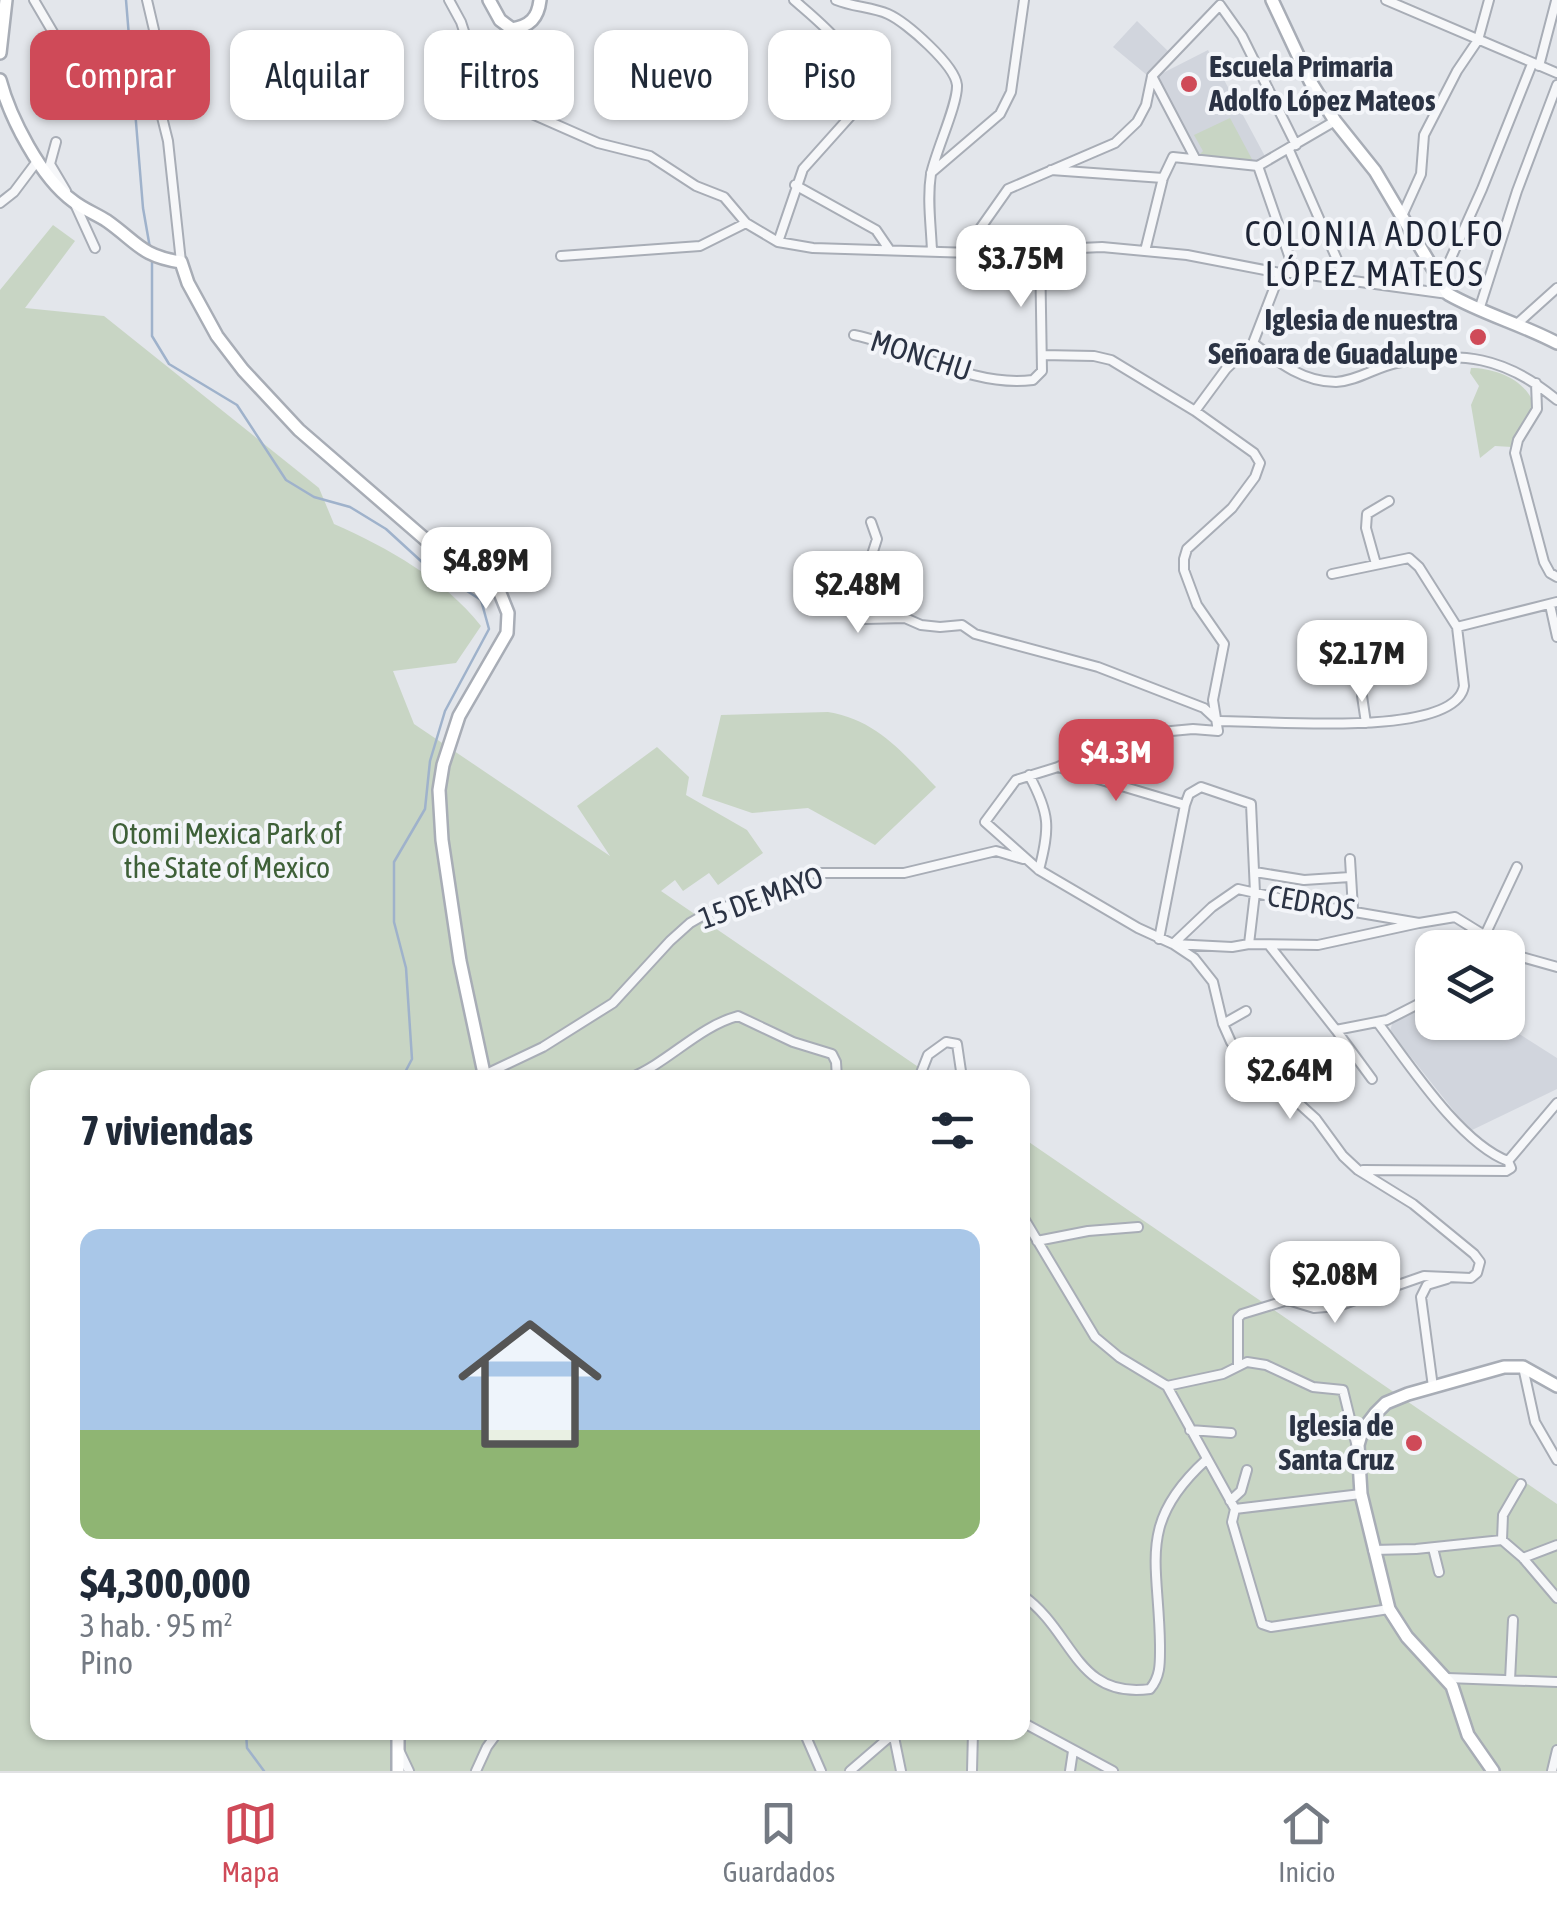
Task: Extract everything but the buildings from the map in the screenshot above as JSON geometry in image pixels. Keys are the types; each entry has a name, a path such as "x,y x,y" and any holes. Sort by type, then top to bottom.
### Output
{"main road":[{"path":"0,53 6,0"},
{"path":"489,0 500,20 512,29 532,21 540,0"},
{"path":"1272,0 1301,65 1335,121 1375,171 1446,290 1480,310 1518,323 1557,343"},
{"path":"0,80 38,160 70,199 106,220 144,253 178,261 216,336 278,408 321,451 426,540 486,572 496,583 509,622 460,716 440,790 442,840 460,961 484,1070"},
{"path":"1494,1771 1468,1735 1456,1693 1447,1678 1407,1637 1389,1609 1361,1494 1358,1463 1362,1431 1375,1414 1397,1398 1504,1367 1523,1367 1557,1386"},
{"path":"396,1740 398,1771"}],"street":[{"path":"34,0 52,30"},
{"path":"147,0 154,30 155,90 168,141 178,261"},
{"path":"449,0 475,64 507,104 598,143 650,156 696,186 727,200 746,223 778,242 814,248 972,253 1102,247 1187,255 1280,273 1446,290 1446,269 1536,65 1556,1"},
{"path":"778,242 795,185 813,155 863,102 863,84 843,47 794,0"},
{"path":"836,0 890,15 953,72 956,96 932,173 932,251"},
{"path":"932,173 1000,114 1011,92 1024,0"},
{"path":"1386,0 1557,74"},
{"path":"1402,216 1422,174 1424,134 1478,40 1489,0"},
{"path":"972,253 977,232 1008,189 1115,143 1126,134 1146,105 1152,76 1220,5 1242,36 1293,148 1346,280"},
{"path":"1152,76 1195,158"},
{"path":"1480,310 1517,191 1557,85"},
{"path":"1145,251 1172,156 1258,166 1335,121"},
{"path":"56,142 50,164 95,248"},
{"path":"0,204 38,160"},
{"path":"1258,166 1295,272"},
{"path":"1046,170 1163,178"},
{"path":"795,185 876,230 889,249"},
{"path":"561,256 700,246 746,223"},
{"path":"1040,250 1042,355 1111,360 1195,411 1254,454 1260,463 1255,477 1222,520 1188,549 1184,559 1196,605 1224,644 1213,700 1218,731 1193,729 1127,737 1016,780 985,822 1038,870 1194,958 1212,982 1222,1024 1231,1042 1316,1119 1358,1170 1413,1204 1479,1258 1475,1276 1431,1283 1422,1292 1424,1340 1433,1387"},
{"path":"1195,411 1226,370 1253,343 1280,273"},
{"path":"1518,323 1557,288"},
{"path":"1547,298 1557,301"},
{"name":"MONCHU","path":"854,335 880,341 950,370 1023,381 1040,374 1042,355"},
{"path":"1253,343 1284,367 1325,381 1348,380 1395,363 1454,359 1496,362 1536,383 1557,400"},
{"path":"1536,383 1536,408 1518,440 1515,460 1544,562 1550,573 1557,576"},
{"path":"1376,564 1366,521 1371,509 1389,501"},
{"path":"871,522 877,539 856,604 870,620 905,618 925,626 958,624 975,634 1098,666 1204,708 1218,720 1325,726 1366,724 1448,708 1456,703 1464,686 1457,627 1414,562 1402,558 1332,574"},
{"path":"1457,627 1554,603 1557,638"},
{"path":"1362,696 1366,724"},
{"path":"1058,766 1185,805"},
{"path":"1029,775 1048,816 1038,870"},
{"path":"1158,939 1185,805 1194,788 1201,787 1251,804 1254,893 1249,944"},
{"name":"15 DE MAYO","path":"497,1070 543,1047 613,1003 670,941 710,912 813,873 904,872 996,851 1025,860"},
{"path":"1350,859 1353,910"},
{"path":"1487,930 1517,867"},
{"path":"1254,872 1304,880 1350,876"},
{"name":"CEDROS","path":"1173,944 1238,889 1419,923 1455,917 1477,930"},
{"path":"1173,944 1232,947 1341,942 1419,923"},
{"path":"1269,945 1372,1078"},
{"name":"CEDROS","path":"1525,958 1557,967"},
{"path":"1336,1030 1378,1023 1415,1004"},
{"path":"1222,1024 1246,1011"},
{"path":"645,1070 706,1030 738,1016 793,1042 832,1054 836,1070"},
{"path":"1358,1170 1497,1173 1511,1168 1508,1161 1491,1155 1458,1124 1378,1023"},
{"path":"921,1070 928,1055 946,1042 957,1044 961,1070"},
{"path":"1508,1161 1557,1103"},
{"path":"1037,1241 1138,1227"},
{"path":"1030,1229 1095,1337 1119,1357 1167,1386 1232,1506 1232,1522 1245,1572 1264,1627 1389,1609"},
{"path":"1238,1366 1238,1318 1246,1312 1288,1300 1314,1308 1338,1306 1418,1277 1452,1278"},
{"path":"1167,1386 1258,1362 1313,1387 1343,1390 1358,1463"},
{"path":"1523,1367 1535,1422 1557,1460"},
{"path":"1190,1430 1231,1432"},
{"path":"1030,1603 1061,1632 1090,1675 1116,1690 1150,1690 1160,1667 1154,1554 1158,1527 1166,1504 1183,1480 1206,1460"},
{"path":"1232,1506 1247,1470"},
{"path":"1502,1540 1503,1515 1521,1484"},
{"path":"1232,1506 1361,1494"},
{"path":"1374,1550 1502,1540 1557,1598"},
{"path":"1523,1558 1557,1545"},
{"path":"1433,1548 1439,1572"},
{"path":"1510,1680 1513,1620"},
{"path":"1447,1678 1557,1682"},
{"path":"1030,1727 1113,1771"},
{"path":"397,1740 410,1771"},
{"path":"476,1771 492,1740"},
{"path":"807,1740 821,1771"},
{"path":"850,1771 885,1740"},
{"path":"894,1740 901,1771"},
{"path":"972,1771 973,1740"},
{"path":"1552,1771 1557,1750"},
{"path":"1070,1771 1073,1751"}],"shaded area":[{"path":"1137,21 1169,52 1148,76 1113,47"},
{"path":"1208,50 1267,160 1253,163 1200,155 1155,77"},
{"path":"1415,1010 1415,1040 1525,1038 1557,1058 1557,1089 1470,1131 1390,1031 1393,1021"}],"green space":[{"path":"1230,118 1253,161 1200,154 1203,151 1194,135"},
{"name":"Otomi Mexica Park of the State of Mexico","path":"53,225 75,241 25,308 104,316 319,488 334,524 414,566 450,594 481,626 456,663 393,671 414,724 610,856 577,806 657,747 689,777 686,795 747,830 763,853 718,885 709,873 683,891 675,880 661,891 923,1070 30,1070 30,1740 1030,1740 1030,1143 1557,1504 1557,1771 0,1771 0,290"},
{"path":"1471,368 1511,378 1527,392 1535,410 1512,447 1495,446 1480,458 1471,405 1479,386"},
{"path":"828,712 875,730 936,787 875,845 808,808 752,813 702,796 721,715"}],"waterway":[{"path":"126,0 143,208 150,248"},
{"path":"152,261 152,336 169,364 237,405 286,480 314,497 350,507 386,529 422,562 481,600 489,629 445,711 430,761 425,809 394,862 394,922 406,968 412,1059 406,1070"},
{"path":"246,1740 247,1748 264,1771"}],"place":[{"name":"Escuela Primaria Adolfo López Mateos","path":"1189,84"},
{"name":"Iglesia de nuestra Señoara de Guadalupe","path":"1478,337"},
{"name":"Iglesia de Santa Cruz","path":"1414,1443"}],"district":[{"name":"COLONIA ADOLFO LÓPEZ MATEOS","path":"1375,254"}]}
